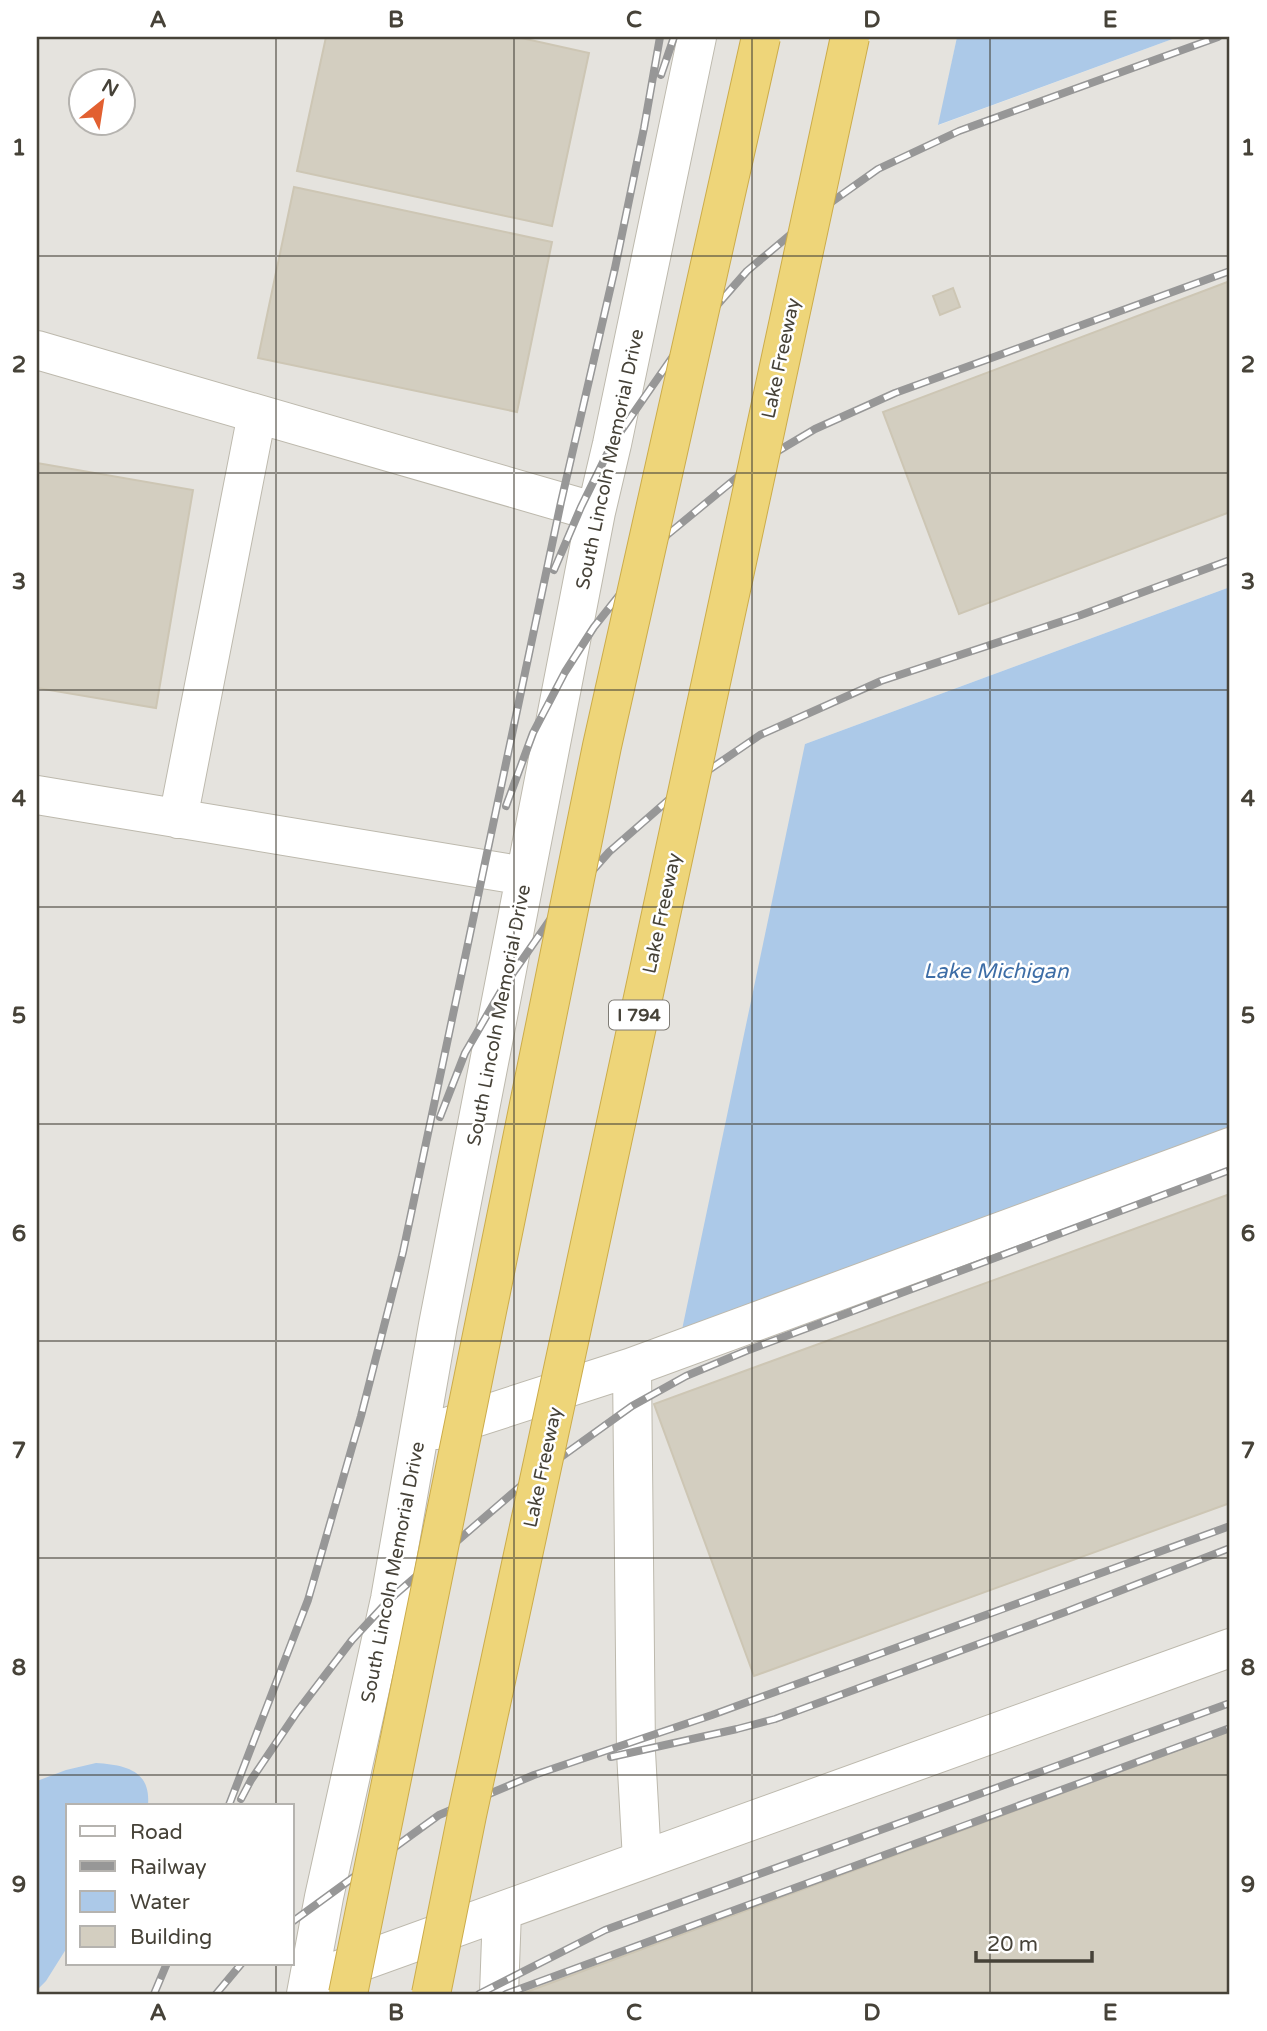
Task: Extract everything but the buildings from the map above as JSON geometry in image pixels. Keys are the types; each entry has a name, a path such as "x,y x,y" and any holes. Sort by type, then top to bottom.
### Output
{"highway":[{"path":"348,1994 602,746 761,37"},
{"name":"Lake Freeway","path":"431,1994 467,1815 850,37"}],"street":[{"name":"South Lincoln Memorial Drive","path":"307,1987 324,1897 390,1599 418,1436 596,512 697,37"},
{"path":"37,350 596,512"},
{"path":"178,819 257,414"},
{"path":"37,795 525,876"},
{"path":"418,1436 632,1367 1230,1147"},
{"path":"632,1367 636,1752 642,1860"},
{"path":"307,1987 502,1911 1230,1648"},
{"path":"499,1994 502,1911"}],"shaded area":[{"path":"37,37 957,37 939,125 1178,37 1230,37 1230,587 805,744 1230,1136 1230,1994 37,1994"}],"water":[{"path":"957,37 1178,37 938,125"},
{"name":"Lake Michigan","path":"1230,587 1230,1136 679,1344 805,744"},
{"path":"96,1763 126,1768 141,1777 148,1793 148,1804 66,1804 66,1949 46,1981 37,1990 37,1781"}],"railway":[{"path":"229,1804 308,1600 361,1416 403,1252 561,502 615,268 660,37"},
{"path":"661,75 674,37"},
{"path":"554,570 612,444 676,352 747,271 816,213 878,169 959,131 1218,37"},
{"path":"506,806 533,733 565,672 594,627 667,535 746,470 815,429 895,393 1230,271"},
{"path":"440,1117 465,1053 504,986 554,914 609,852 681,789 760,735 881,681 1081,615 1230,560"},
{"path":"241,1799 297,1712 352,1640 390,1599 522,1485 632,1406 686,1376 746,1351 1230,1170"},
{"path":"294,1921 439,1815 534,1775 712,1715 1230,1526"},
{"path":"611,1757 775,1719 1230,1548"},
{"path":"479,1994 605,1930 1230,1703"},
{"path":"506,1994 1230,1728"},
{"path":"154,1994 166,1965"},
{"path":"216,1994 240,1965"}]}
